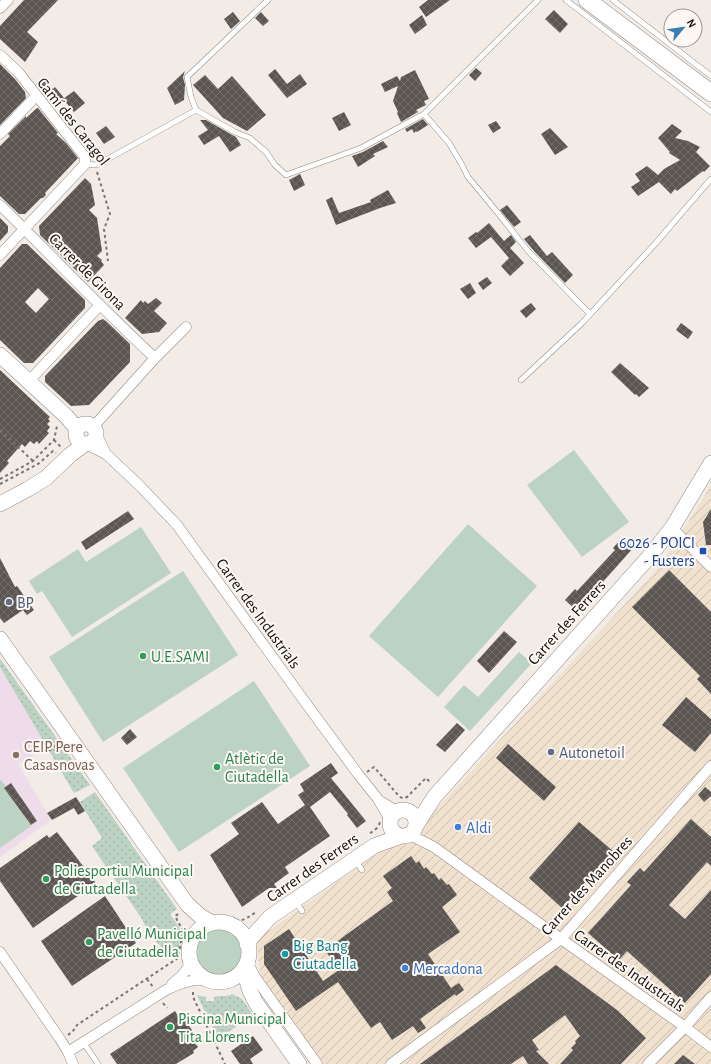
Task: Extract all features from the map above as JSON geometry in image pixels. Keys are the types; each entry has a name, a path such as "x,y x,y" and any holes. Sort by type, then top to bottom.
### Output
{"main road":[{"path":"587,0 711,94"}],"street":[{"path":"0,8 8,0"},
{"name":"Camí des Caragol","path":"0,54 19,73 85,157 85,164"},
{"path":"0,134 36,96"},
{"path":"0,255 85,164"},
{"name":"Carrer de Girona","path":"0,206 155,358"},
{"path":"28,382 100,305"},
{"path":"0,504 46,478 70,455 85,435 155,358 186,327"},
{"path":"0,355 85,435"},
{"path":"0,495 42,471 59,455 85,435"},
{"name":"Carrer des Industrials","path":"85,435 139,484 177,525 361,777 378,799 393,809 393,817"},
{"name":"Carrer des Industrials","path":"85,435 106,454"},
{"name":"Carrer des Ferrers","path":"234,927 243,927 266,913 298,906 358,864 370,841 393,817 433,789 648,558 672,528 711,463"},
{"path":"672,528 711,567"},
{"path":"0,639 188,905 200,916 228,924 243,934 248,944 249,956 244,974 250,991 256,1003 299,1064"},
{"name":"Carrer des Manobres","path":"391,1064 561,939 711,766"},
{"name":"Carrer des Ferrers","path":"370,841 411,830 433,789"},
{"path":"410,812 416,819 411,830 396,835 391,828 393,817 410,812"},
{"name":"Carrer des Industrials","path":"411,830 711,1047"},
{"path":"166,990 183,974 188,968 190,962 189,947 193,937 194,927 188,905"},
{"name":"Carrer des Ferrers","path":"248,944 266,913"},
{"path":"193,937 202,928 217,920"},
{"path":"0,952 60,1039 74,1064"},
{"path":"190,958 194,969 206,980"},
{"path":"228,981 238,975 246,964"},
{"path":"246,964 317,1064"},
{"path":"68,1052 166,990 173,986 194,980 201,979 215,982 228,981 236,983 256,1003"},
{"path":"648,1064 685,1027 711,997"}],"lane":[{"path":"268,0 187,77 190,97 196,110 235,132 250,138 266,152 275,165 286,175 361,148 424,114 538,0"},
{"path":"566,0 711,112"},
{"path":"613,0 711,76"},
{"path":"85,164 97,165 196,110"},
{"path":"424,114 448,143 468,177 529,252 590,314"},
{"path":"521,380 590,314 655,244 711,179"},
{"path":"83,1042 98,1064"}],"path":[{"name":"Camí des Caragol","path":"85,164 98,172 110,214 104,228 108,261"},
{"path":"0,479 33,461 54,440 58,424 66,416"},
{"path":"0,430 33,461"},
{"path":"0,484 38,464 53,451 59,455"},
{"path":"49,751 61,741"},
{"path":"361,777 374,767 400,798 408,796 426,778 431,783 433,789"},
{"path":"370,841 379,824 393,817"},
{"path":"60,1039 73,1031 77,1025 178,958 183,931 175,916 188,905"},
{"path":"217,920 240,921 266,913"},
{"path":"193,992 193,997 225,1064"}],"shaded area":[{"path":"711,485 711,1064 310,1064 256,988 260,969 256,940 431,815 660,566"},
{"name":"CEIP Pere Casasnovas","path":"0,667 47,747 18,764 51,820 0,857"}],"green space":[{"path":"574,450 629,522 582,557 527,485"},
{"path":"468,524 537,586 438,697 369,636"},
{"path":"141,527 171,573 72,637 42,591 37,594 29,581 78,549 86,562"},
{"name":"U.E.SAMI","path":"183,571 238,655 103,742 49,657"},
{"path":"519,652 532,663 470,731 444,707 464,685 478,697"},
{"path":"0,660 90,785 74,793 0,667"},
{"name":"Atlètic de Ciutadella","path":"254,681 310,766 179,852 123,768"},
{"path":"1,780 31,826 0,848 0,781"},
{"path":"95,792 177,909 170,914 181,932 178,955 176,958 150,937 142,919 92,846 102,838 80,802"},
{"path":"219,928 232,932 238,938 242,951 238,964 232,970 219,974 206,970 200,964 196,951 200,938 206,932"},
{"path":"232,994 242,999 253,1015 218,1039 197,995 206,997 206,1001 214,1001 214,997"}],"building":[{"path":"24,0 58,0 27,32 38,42 25,62 0,39 0,26"},
{"path":"428,0 450,0 426,17 419,7"},
{"path":"554,10 568,24 560,33 545,19"},
{"path":"233,12 240,21 231,29 224,19"},
{"path":"261,12 269,21 263,26 255,18"},
{"path":"422,15 427,25 415,34 409,25"},
{"path":"0,64 25,92 26,98 0,125"},
{"path":"476,68 482,73 475,81 469,75"},
{"path":"275,69 287,84 300,74 307,84 287,98 268,75"},
{"path":"415,70 429,99 424,101 426,105 416,110 418,112 401,122 393,101 398,86 385,92 381,84 397,76 400,81 401,77"},
{"path":"185,71 183,77 185,85 184,100 175,105 167,88"},
{"path":"205,75 218,89 232,76 266,115 247,131 223,118 193,85"},
{"path":"43,78 53,89 55,87 64,98 54,106 36,84"},
{"path":"74,91 85,103 74,112 63,99"},
{"path":"37,108 58,133 56,134 66,143 78,158 45,193 46,195 43,198 41,198 25,214 19,214 0,196 0,146 10,136 8,134 26,116 26,118"},
{"path":"344,112 351,125 339,131 332,118"},
{"path":"423,119 428,125 414,133 412,129 407,132 405,129"},
{"path":"200,120 206,120 236,137 241,145 230,152 219,136 204,145 198,136 208,130"},
{"path":"496,121 501,128 493,133 488,125"},
{"path":"672,124 682,131 675,138 688,141 700,147 696,152 710,166 677,191 675,189 671,194 659,182 638,196 631,187 640,181 635,174 647,166 658,175 664,169 680,160 669,153 670,152 658,138"},
{"path":"106,126 115,137 104,144 96,133"},
{"path":"550,128 568,147 555,155 541,134"},
{"path":"383,141 388,147 373,154 375,156 358,167 352,156"},
{"path":"300,174 305,185 294,191 289,180"},
{"path":"85,178 91,184 95,205 89,210 97,218 102,251 97,256 102,260 101,261 104,265 88,282 40,235 39,226"},
{"path":"388,190 396,203 336,225 326,200 332,197 339,213 371,202 370,200"},
{"path":"507,205 521,222 514,227 500,210"},
{"path":"0,218 8,226 8,232 0,241"},
{"path":"489,223 504,241 511,235 516,242 510,248 524,263 510,276 501,266 509,258 491,237 476,248 468,238"},
{"path":"530,235 547,256 552,252 573,275 565,283 524,239"},
{"path":"22,244 27,244 85,300 85,308 33,363 24,363 0,340 0,268","holes":["38,288 49,299 36,313 25,302"]},
{"path":"487,277 492,283 483,290 478,283"},
{"path":"470,283 476,293 468,299 460,289"},
{"path":"156,298 162,303 154,311 167,323 159,332 142,334 125,318 141,300 143,303 145,301 148,304"},
{"path":"531,303 536,309 526,318 520,311"},
{"path":"103,319 130,344 130,362 89,405 71,406 45,382 45,376 98,321"},
{"path":"681,323 693,332 688,339 676,330"},
{"path":"620,363 649,388 639,397 611,372"},
{"path":"0,370 50,417 48,419 50,421 47,424 50,427 47,431 49,433 39,444 37,441 34,444 30,441 25,447 22,444 7,461 9,463 0,473"},
{"path":"711,509 711,545 706,545 703,522"},
{"path":"128,511 134,519 86,550 81,542"},
{"path":"625,539 634,547 577,611 565,600 575,589 577,591 615,550 613,548 620,540 622,542"},
{"path":"0,558 15,587 17,586 34,610 27,615 23,610 4,623 0,618"},
{"path":"669,570 711,612 711,694 697,679 700,676 632,607"},
{"path":"504,631 517,642 489,673 477,661"},
{"path":"686,697 711,719 711,733 695,752 662,725"},
{"path":"457,723 465,730 445,752 436,745"},
{"path":"130,729 137,737 127,745 121,738"},
{"path":"508,744 556,787 544,801 496,758"},
{"path":"331,763 338,773 331,778 366,821 357,828 347,815 348,814 330,792 310,807 330,836 285,867 289,873 274,884 277,888 269,888 242,907 210,855 239,834 231,823 262,802 278,824 305,805 298,795 304,791 300,784"},
{"path":"11,783 37,821 31,825 4,788"},
{"path":"705,787 711,792 711,796 704,802 698,795"},
{"path":"76,797 85,811 78,815 74,808 52,820 47,813"},
{"path":"691,819 711,837 711,866 707,862 669,905 685,919 711,890 711,974 685,1003 627,951 619,960 588,933 631,885 627,882 640,868 644,872"},
{"path":"579,822 613,851 562,908 529,878"},
{"name":"Poliesportiu Municipal de Ciutadella","path":"57,832 96,883 33,928 0,881 0,868 47,835 49,838"},
{"path":"411,856 416,863 419,861 424,869 426,867 432,874 434,873 439,880 441,878 447,885 449,884 457,895 442,907 460,932 428,954 451,988 459,983 464,990 456,996 455,994 420,1019 426,1028 418,1033 413,1026 392,1040 380,1022 371,1028 338,982 296,1011 264,964 264,946 289,929 323,981 339,970 325,950 393,901 387,892 392,888 383,876"},
{"name":"Pavelló Municipal de Ciutadella","path":"105,896 136,943 72,986 41,941"},
{"path":"556,965 617,1010 646,1038 621,1064 560,1064 573,1050 571,1048 580,1036 565,1015 532,1040 539,1050 536,1051 549,1064 528,1064 523,1056 511,1064 420,1064"},
{"name":"Piscina Municipal Tita Llorens","path":"175,1011 178,1016 181,1014 198,1039 194,1042 198,1047 193,1051 194,1053 176,1064 117,1064 110,1054"},
{"path":"253,1036 263,1050 250,1059 253,1064 240,1064 231,1051"},
{"path":"683,1055 695,1064 674,1064"}],"place":[{"name":"6026 - POICI - Fusters","path":"703,551"},
{"name":"BP","path":"9,602"},
{"name":"U.E.SAMI","path":"143,656"},
{"name":"Autonetoil","path":"551,752"},
{"name":"CEIP Pere Casasnovas","path":"16,755"},
{"name":"Atlètic de Ciutadella","path":"217,767"},
{"name":"Aldi","path":"458,827"},
{"name":"Poliesportiu Municipal de Ciutadella","path":"46,879"},
{"name":"Pavelló Municipal de Ciutadella","path":"89,942"},
{"name":"Big Bang Ciutadella","path":"285,954"},
{"name":"Mercadona","path":"405,968"},
{"name":"Piscina Municipal Tita Llorens","path":"170,1027"}]}
